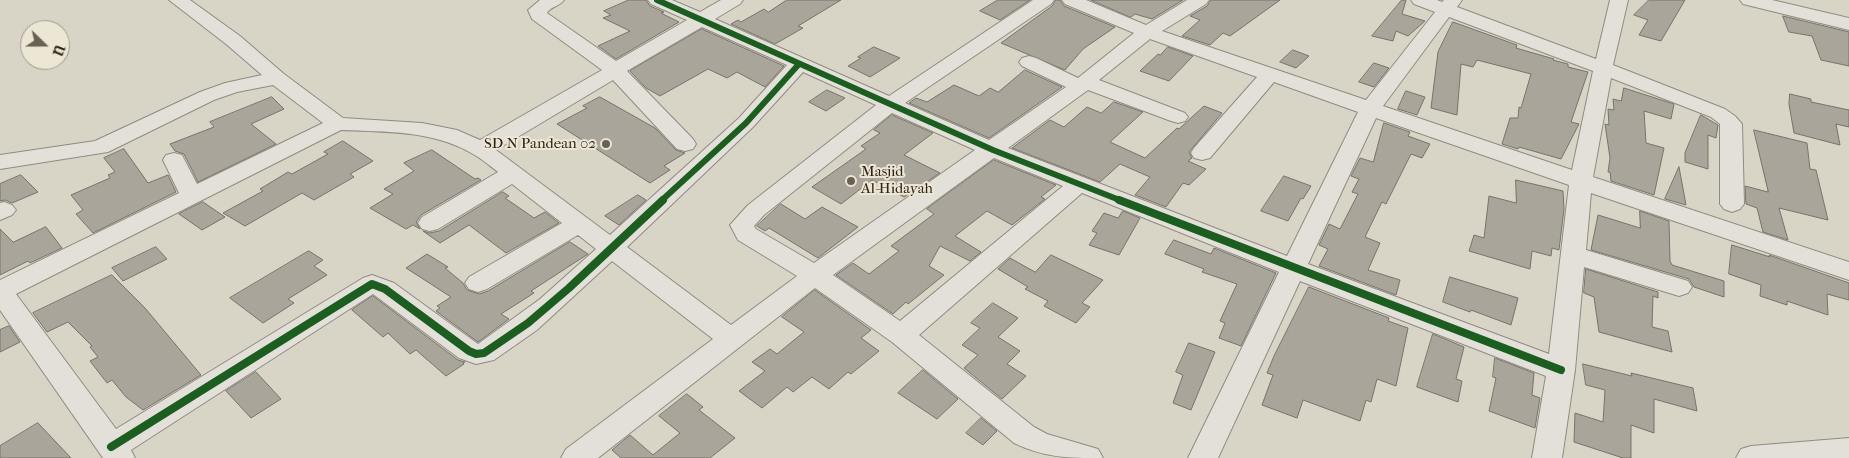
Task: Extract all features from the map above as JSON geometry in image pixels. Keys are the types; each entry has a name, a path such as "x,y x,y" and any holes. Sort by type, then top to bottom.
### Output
{"street":[{"path":"555,0 537,10 538,15 615,70 685,144"},
{"path":"657,0 993,150 1295,269 1561,370"},
{"path":"481,149 734,0"},
{"path":"1045,0 890,104 756,210 742,225 746,234 815,275 901,335 1024,435 1039,444 1088,458"},
{"path":"1071,0 1147,32 1722,230 1849,271"},
{"path":"576,458 815,275 993,150 1083,84 1147,32 1200,0"},
{"path":"1420,0 1449,4 1718,114 1728,120 1730,124 1732,204"},
{"path":"1547,458 1561,370 1581,180 1603,68 1619,0"},
{"path":"1749,0 1849,24"},
{"path":"180,1 233,40 277,78 338,124"},
{"path":"1203,458 1370,109 1449,4"},
{"path":"1029,62 1083,84 1178,117"},
{"path":"731,339 611,248 580,223 481,149 449,135 429,130 338,124 0,291 115,453 366,287 378,285 476,354 484,353 550,305 611,248 739,130 778,92 799,64"},
{"path":"1202,153 1270,74"},
{"path":"0,162 100,147 208,96 232,87 277,78"},
{"path":"174,160 192,196"},
{"path":"430,223 513,173"},
{"path":"901,335 1079,184"},
{"path":"478,283 580,223"},
{"path":"1574,255 1679,287"},
{"path":"1751,458 1849,450"}],"building":[{"path":"629,0 646,0 650,6 664,12 661,13 679,22 616,59 598,46 630,31 603,18 611,15 604,11"},
{"path":"787,0 841,0 798,26 803,28 775,44 731,24 738,20 741,22 764,9 768,12"},
{"path":"998,0 1030,0 1000,20 980,11"},
{"path":"1056,0 1060,0 1064,6 1115,27 1083,49 1065,70 1001,43 1052,6"},
{"path":"1091,0 1183,0 1152,19 1135,14 1131,17"},
{"path":"1211,0 1280,0 1230,36 1223,33 1210,45 1182,36 1200,20 1190,16 1207,6"},
{"path":"1402,0 1406,0 1402,14 1425,21 1408,36 1396,31 1393,41 1372,36"},
{"path":"1649,0 1685,0 1661,41 1639,35 1648,20 1634,15"},
{"path":"1783,16 1849,32 1849,66 1821,60 1812,36 1789,32"},
{"path":"1453,22 1517,45 1516,48 1568,64 1568,67 1588,72 1571,122 1579,124 1561,159 1502,144 1510,118 1518,118 1519,107 1521,108 1531,74 1477,60 1473,67 1461,64 1457,115 1431,108 1438,52"},
{"path":"702,29 784,66 765,87 737,72 727,78 708,69 660,96 646,88 630,71"},
{"path":"874,47 900,58 870,77 848,66 861,58 858,57"},
{"path":"1168,47 1193,56 1169,81 1140,71 1158,54 1160,55"},
{"path":"1293,50 1309,56 1296,68 1280,62"},
{"path":"1374,63 1389,68 1374,87 1359,82"},
{"path":"1025,70 1062,87 989,138 909,103 916,98 927,102 954,85 979,96 990,88 998,92"},
{"path":"1624,88 1674,104 1671,119 1644,111 1646,143 1664,148 1654,195 1611,181 1610,172 1608,172 1610,158 1605,124 1609,125 1608,109 1614,110 1613,99 1621,101"},
{"path":"827,90 845,98 826,111 809,102"},
{"path":"1406,91 1425,97 1417,115 1398,109"},
{"path":"1790,94 1811,99 1811,102 1849,110 1849,127 1836,124 1840,145 1794,133 1789,104"},
{"path":"272,97 284,109 251,124 276,144 198,182 184,154 175,151 170,144 214,127 210,122"},
{"path":"600,97 655,128 676,150 685,153 664,166 670,170 650,183 557,124 587,108 583,106"},
{"path":"1114,102 1143,112 1110,142 1145,158 1204,106 1222,113 1189,152 1192,158 1188,161 1206,169 1189,185 1183,183 1166,207 1135,195 1150,177 1120,164 1100,182 1012,148 1050,120 1064,127 1087,107 1101,113"},
{"path":"892,115 933,133 904,155 940,173 904,197 872,180 841,204 812,187 866,149 861,146 880,133 874,130"},
{"path":"1701,115 1718,125 1716,138 1708,135 1708,169 1685,162 1685,153"},
{"path":"1384,123 1410,132 1408,136 1430,144 1422,158 1411,154 1386,204 1382,202 1365,237 1380,243 1368,270 1400,280 1396,295 1319,266 1328,249 1319,245 1329,224 1340,229 1358,194 1352,192 1359,179 1351,176 1360,158 1373,162"},
{"path":"1754,130 1807,143 1810,169 1816,170 1828,220 1779,208 1788,240 1763,232 1757,208 1746,204 1745,186 1768,192"},
{"path":"343,141 373,161 350,174 354,177 314,200 302,193 245,226 223,213 263,191 260,189 288,172 292,174 328,154 324,152"},
{"path":"124,149 148,183 168,175 176,192 93,233 76,214 83,210 71,195 110,178 108,175 115,172 104,158"},
{"path":"432,150 475,179 481,180 421,215 416,222 420,229 413,225 406,229 370,208 393,194 384,189 414,171 404,163"},
{"path":"994,160 1056,185 1041,197 1045,199 1012,225 987,211 955,236 981,252 970,261 940,246 929,266 944,275 908,304 906,302 893,314 836,275 853,263 869,274 899,251 891,246 934,214 927,209"},
{"path":"1679,167 1686,205 1665,199"},
{"path":"21,175 38,192 12,203 5,200 0,201 0,184"},
{"path":"1284,176 1311,186 1303,199 1301,198 1288,221 1261,211"},
{"path":"1516,180 1563,191 1564,209 1559,250 1552,248 1551,256 1532,251 1530,269 1469,251 1474,235 1484,238 1489,196 1516,203"},
{"path":"503,192 509,196 505,198 534,218 545,212 559,223 506,253 469,225 440,243 423,231 430,233 439,231"},
{"path":"638,195 646,200 619,225 605,216"},
{"path":"203,202 225,217 202,230 179,214"},
{"path":"781,204 805,219 822,207 858,227 818,258 769,228 765,231 757,226"},
{"path":"1123,211 1140,218 1119,255 1089,245 1097,233 1092,231 1104,213 1118,218"},
{"path":"1640,211 1669,221 1670,261 1672,265 1724,281 1724,297 1694,287 1689,279 1591,250 1598,215 1640,228"},
{"path":"46,227 62,248 30,263 28,261 0,275 0,229 13,242"},
{"path":"1174,240 1211,254 1214,248 1276,273 1241,346 1219,338 1225,323 1220,321 1237,284 1202,272 1204,269 1165,254"},
{"path":"570,242 588,254 531,291 534,293 501,314 509,319 478,342 436,311 440,308 437,306 451,297 406,268 427,254 448,267 445,268 463,283 467,290 479,294 488,291"},
{"path":"1732,245 1770,257 1769,255 1849,283 1849,300 1827,294 1828,315 1787,301 1787,305 1760,296 1761,285 1729,274"},
{"path":"156,247 167,259 123,281 112,268"},
{"path":"309,251 323,260 314,266 327,275 288,299 294,303 263,323 230,298"},
{"path":"1051,255 1103,280 1082,303 1090,307 1076,323 1044,306 1048,301 1025,289 1028,287 998,269 1010,258 1035,272"},
{"path":"1586,269 1658,292 1658,298 1653,296 1652,327 1668,331 1672,352 1599,332 1594,297 1584,293"},
{"path":"112,275 145,308 201,375 143,410 126,397 112,380 107,383 90,361 98,357 90,347 92,346 68,322 47,332 33,313"},
{"path":"1450,277 1518,298 1511,325 1443,302"},
{"path":"1309,287 1389,318 1388,321 1408,328 1396,386 1377,379 1371,402 1366,400 1360,421 1303,400 1297,418 1262,405 1273,375 1267,373"},
{"path":"815,290 871,330 861,338 879,351 851,374 848,372 829,389 812,377 793,392 787,387 762,408 739,391 765,371 752,362 770,349 777,354 804,332 782,317"},
{"path":"373,296 458,360 465,362 464,364 446,376 416,350 410,354 388,333 383,337 352,310"},
{"path":"993,303 1018,318 998,337 1020,351 1007,364 1026,376 1002,399 964,368 978,355 962,345 980,328 971,323"},
{"path":"9,326 20,342 0,352 0,330"},
{"path":"1433,334 1464,347 1456,379 1462,381 1458,402 1417,387"},
{"path":"1189,343 1215,352 1191,410 1173,403 1183,375 1176,372"},
{"path":"1495,358 1534,373 1532,395 1540,398 1535,428 1489,411 1496,378 1493,377"},
{"path":"1583,364 1693,388 1697,411 1654,399 1654,433 1631,425 1631,458 1623,458 1574,442 1575,413 1603,422 1605,390 1586,385"},
{"path":"923,370 958,399 937,419 898,393"},
{"path":"256,372 281,399 251,418 226,391"},
{"path":"687,394 703,407 699,410 735,438 710,458 621,458 612,450 630,435 653,455 680,433 659,416"},
{"path":"981,418 997,431 983,445 966,433"},
{"path":"38,423 71,458 0,458 0,446"}],"cycle path":[{"path":"657,0 993,150 1295,269 1561,370"},
{"path":"111,447 372,284 385,289 469,351 476,354 484,353 528,323 569,288 746,123 799,64"}],"place":[{"name":"SD N Pandean 02","path":"606,144"},
{"name":"Masjid Al-Hidayah","path":"851,181"}]}
